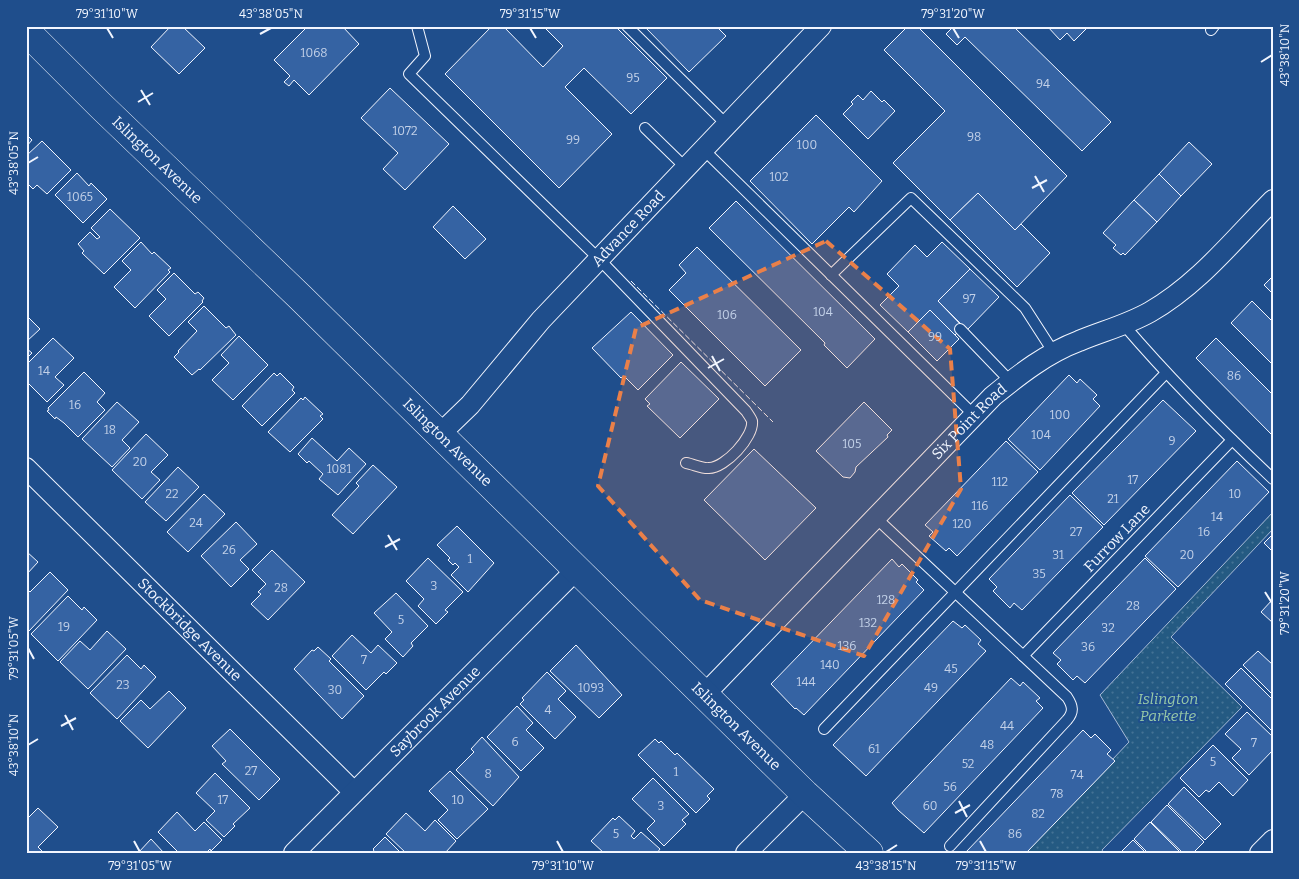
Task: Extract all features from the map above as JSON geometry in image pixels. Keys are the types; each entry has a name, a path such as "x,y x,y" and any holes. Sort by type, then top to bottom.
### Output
{"main road":[{"name":"Islington Avenue","path":"26,31 100,106 219,218 805,794 869,853"}],"street":[{"name":"Advance Road","path":"440,434 470,405 541,320 821,26"},
{"name":"Six Point Road","path":"704,695 993,396 1021,373 1054,354 1079,341 1124,325 1176,296 1196,279 1273,200"},
{"name":"Stockbridge Avenue","path":"26,468 354,792"},
{"name":"Saybrook Avenue","path":"294,853 577,569"},
{"path":"746,853 805,794"},
{"path":"1260,853 1273,840"}],"lane":[{"path":"418,26 426,56 409,74 599,259 746,411 752,420 751,430 738,451 723,463 710,468 686,463"},
{"path":"627,26 727,125"},
{"path":"645,128 686,168"},
{"path":"703,149 974,415"},
{"path":"831,275 911,198 1025,308 1054,354"},
{"path":"1124,325 1166,374 1273,479"},
{"path":"960,330 1011,382"},
{"path":"824,729 1166,374"},
{"name":"Furrow Lane","path":"1024,656 1232,440"},
{"path":"875,517 1067,697 1072,708 1071,714 950,846"}],"highlighted area":[{"path":"826,241 950,349 961,489 864,656 700,600 598,486 636,328"}],"green space":[{"name":"Islington Parkette","path":"1273,512 1273,529 1171,637 1242,707 1102,850 1104,853 1024,853 1129,742 1100,695"}],"building":[{"path":"171,26 182,26 205,48 179,74 151,47"},
{"path":"308,26 318,26 320,28 322,26 342,26 359,44 309,95 294,80 289,86 284,82 290,76 274,60"},
{"path":"492,26 503,26 543,67 563,46 543,26 615,26 667,78 631,114 584,68 565,87 612,134 559,188 445,74"},
{"path":"644,26 716,26 726,36 689,72"},
{"path":"908,26 917,26 1067,176 1015,230 978,193 950,220 893,163 945,111 884,50"},
{"path":"954,26 1013,26 1111,122 1082,151 965,37 957,45 946,34"},
{"path":"1047,26 1083,26 1086,29 1074,41 1067,33 1060,40"},
{"path":"390,88 449,144 405,190 383,169 398,153 361,118"},
{"path":"871,91 895,111 868,139 843,114 853,104 851,102 858,95 863,100"},
{"path":"816,115 882,181 854,212 849,207 812,244 750,181"},
{"path":"26,134 32,140 26,147"},
{"path":"42,141 71,170 47,194 37,185 33,189 26,182 26,156"},
{"path":"1189,142 1212,164 1181,196 1159,174"},
{"path":"77,173 89,186 91,183 107,199 83,223 55,195"},
{"path":"1159,174 1181,196 1157,222 1134,200"},
{"path":"978,193 1015,230 1021,224 1050,253 1017,287 950,220"},
{"path":"1134,200 1157,222 1125,255 1123,253 1121,255 1113,248 1116,245 1103,233"},
{"path":"736,201 875,339 847,368 824,345 825,343 709,228"},
{"path":"453,206 486,239 465,259 433,227"},
{"path":"110,209 140,238 104,274 82,253 84,251 78,244 90,232 97,239 100,237 91,228"},
{"path":"141,242 152,254 154,252 171,268 168,270 170,272 135,308 114,287 131,270 122,261"},
{"path":"942,242 970,269 938,301 963,327 955,335 930,310 908,332 880,305 899,286 887,274 915,245 927,257"},
{"path":"697,247 801,350 765,386 669,290 686,273 679,265"},
{"path":"970,269 999,297 967,330 938,301"},
{"path":"174,273 195,294 198,292 204,298 203,302 169,336 149,316 166,299 157,290"},
{"path":"1273,276 1273,294 1264,285"},
{"path":"1252,301 1273,322 1273,365 1231,323"},
{"path":"204,306 226,328 229,326 236,335 200,370 192,375 174,357 197,331 188,322"},
{"path":"930,310 959,339 937,361 908,332"},
{"path":"631,312 673,355 638,390 624,376 621,378 592,348"},
{"path":"26,315 40,329 26,342"},
{"path":"239,336 268,365 233,400 212,380 229,363 221,355"},
{"path":"53,338 74,358 55,377 64,385 47,402 26,381 26,365"},
{"path":"1216,338 1273,395 1273,436 1196,358"},
{"path":"26,348 32,353 26,359"},
{"path":"681,362 719,399 680,438 647,406 650,404 645,399"},
{"path":"84,372 105,393 97,402 105,410 78,437 64,423 56,417 55,419 47,411"},
{"path":"274,373 277,376 280,373 294,387 292,390 295,393 262,426 242,406"},
{"path":"1069,375 1077,383 1080,379 1097,395 1093,399 1100,406 1040,470 1008,439"},
{"path":"305,397 323,414 320,416 323,419 290,452 268,432 301,398 303,400"},
{"path":"1163,400 1196,431 1104,525 1072,493"},
{"path":"117,402 139,422 122,440 130,448 112,467 82,439"},
{"path":"864,402 892,430 887,435 888,437 856,467 855,472 850,478 843,477 816,451"},
{"path":"146,434 168,455 151,472 160,480 142,499 112,470"},
{"path":"312,438 337,461 349,448 366,464 338,495 319,479 323,474 298,454"},
{"path":"1006,441 1038,472 957,556 949,548 946,551 929,536 933,532 925,525"},
{"path":"754,449 816,508 765,560 704,500"},
{"path":"1237,461 1269,492 1178,587 1145,556"},
{"path":"373,465 397,487 353,534 332,515 359,486 356,483"},
{"path":"178,467 199,487 166,521 145,502"},
{"path":"204,494 225,514 188,552 167,532"},
{"path":"1070,495 1103,527 1022,610 1014,603 1010,608 993,591 997,587 989,579"},
{"path":"236,522 257,544 240,560 249,569 231,587 201,556"},
{"path":"457,526 494,563 468,592 451,575 459,567 455,563 453,565 448,560 450,558 437,545"},
{"path":"1273,534 1273,552 1264,543"},
{"path":"272,550 305,582 268,620 251,604 261,594 258,592 266,584 252,570"},
{"path":"26,551 38,562 26,575"},
{"path":"428,558 463,592 445,610 448,612 436,624 418,606 424,599 406,581"},
{"path":"1145,558 1176,589 1085,683 1077,676 1073,680 1057,664 1061,660 1053,653"},
{"path":"892,559 899,567 902,564 918,580 916,582 924,590 804,715 795,709 771,684"},
{"path":"50,572 68,590 29,631 26,629 26,588 30,592"},
{"path":"396,593 428,626 411,643 413,646 403,657 385,639 392,632 374,613"},
{"path":"68,596 82,610 84,607 97,620 58,661 31,634"},
{"path":"1273,599 1273,623 1261,612"},
{"path":"953,621 962,628 965,625 981,640 978,644 986,651 866,776 833,745"},
{"path":"107,631 126,649 88,689 60,662 80,641 90,650"},
{"path":"352,635 371,653 378,645 397,663 386,674 384,672 366,690 332,656"},
{"path":"576,645 622,695 599,718 550,671"},
{"path":"318,647 331,659 329,661 364,696 342,719 294,669 312,650 314,651"},
{"path":"1258,651 1273,665 1273,695 1243,665"},
{"path":"127,655 141,669 144,665 156,677 117,719 90,693"},
{"path":"1241,668 1273,700 1273,732 1225,684"},
{"path":"547,672 566,691 558,699 576,717 555,739 520,704 524,700 522,698"},
{"path":"1011,678 1020,686 1023,682 1040,698 1036,701 1043,708 924,833 892,803"},
{"path":"169,691 186,708 148,748 120,721 141,700 150,709"},
{"path":"517,706 533,723 526,730 544,748 521,771 487,737"},
{"path":"1247,712 1273,737 1273,750 1249,775 1232,758 1241,749 1225,734"},
{"path":"230,729 280,779 259,800 222,764 226,761 212,746"},
{"path":"1083,730 1091,738 1095,734 1111,750 1107,754 1115,761 1026,853 965,853"},
{"path":"482,737 519,777 493,806 456,770 474,752 471,749"},
{"path":"655,739 659,743 661,741 675,755 677,753 714,789 707,796 710,799 696,813 638,755"},
{"path":"1213,745 1248,780 1233,796 1219,782 1209,792 1206,790 1199,797 1180,778"},
{"path":"450,771 488,809 457,839 438,820 448,810 429,791"},
{"path":"215,773 250,808 233,824 235,826 224,837 206,820 215,811 196,793"},
{"path":"653,778 689,814 682,820 686,824 664,846 647,829 655,821 632,799"},
{"path":"1184,787 1221,824 1205,840 1168,804"},
{"path":"1167,805 1204,842 1193,853 1183,853 1151,822"},
{"path":"38,808 58,827 38,847 44,853 26,853 26,820"},
{"path":"177,812 195,831 204,822 222,840 211,851 210,849 206,853 179,853 158,832"},
{"path":"406,813 425,831 435,820 456,841 445,853 406,853 386,834"},
{"path":"619,816 635,831 631,836 634,839 641,832 660,849 657,853 604,853 591,841 613,818 615,820"},
{"path":"1150,822 1181,853 1148,853 1134,839"},
{"path":"385,837 401,853 372,853 373,849"},
{"path":"151,839 164,853 138,853"},
{"path":"1133,840 1146,853 1120,853"}],"fence":[{"path":"631,281 773,422"}]}
